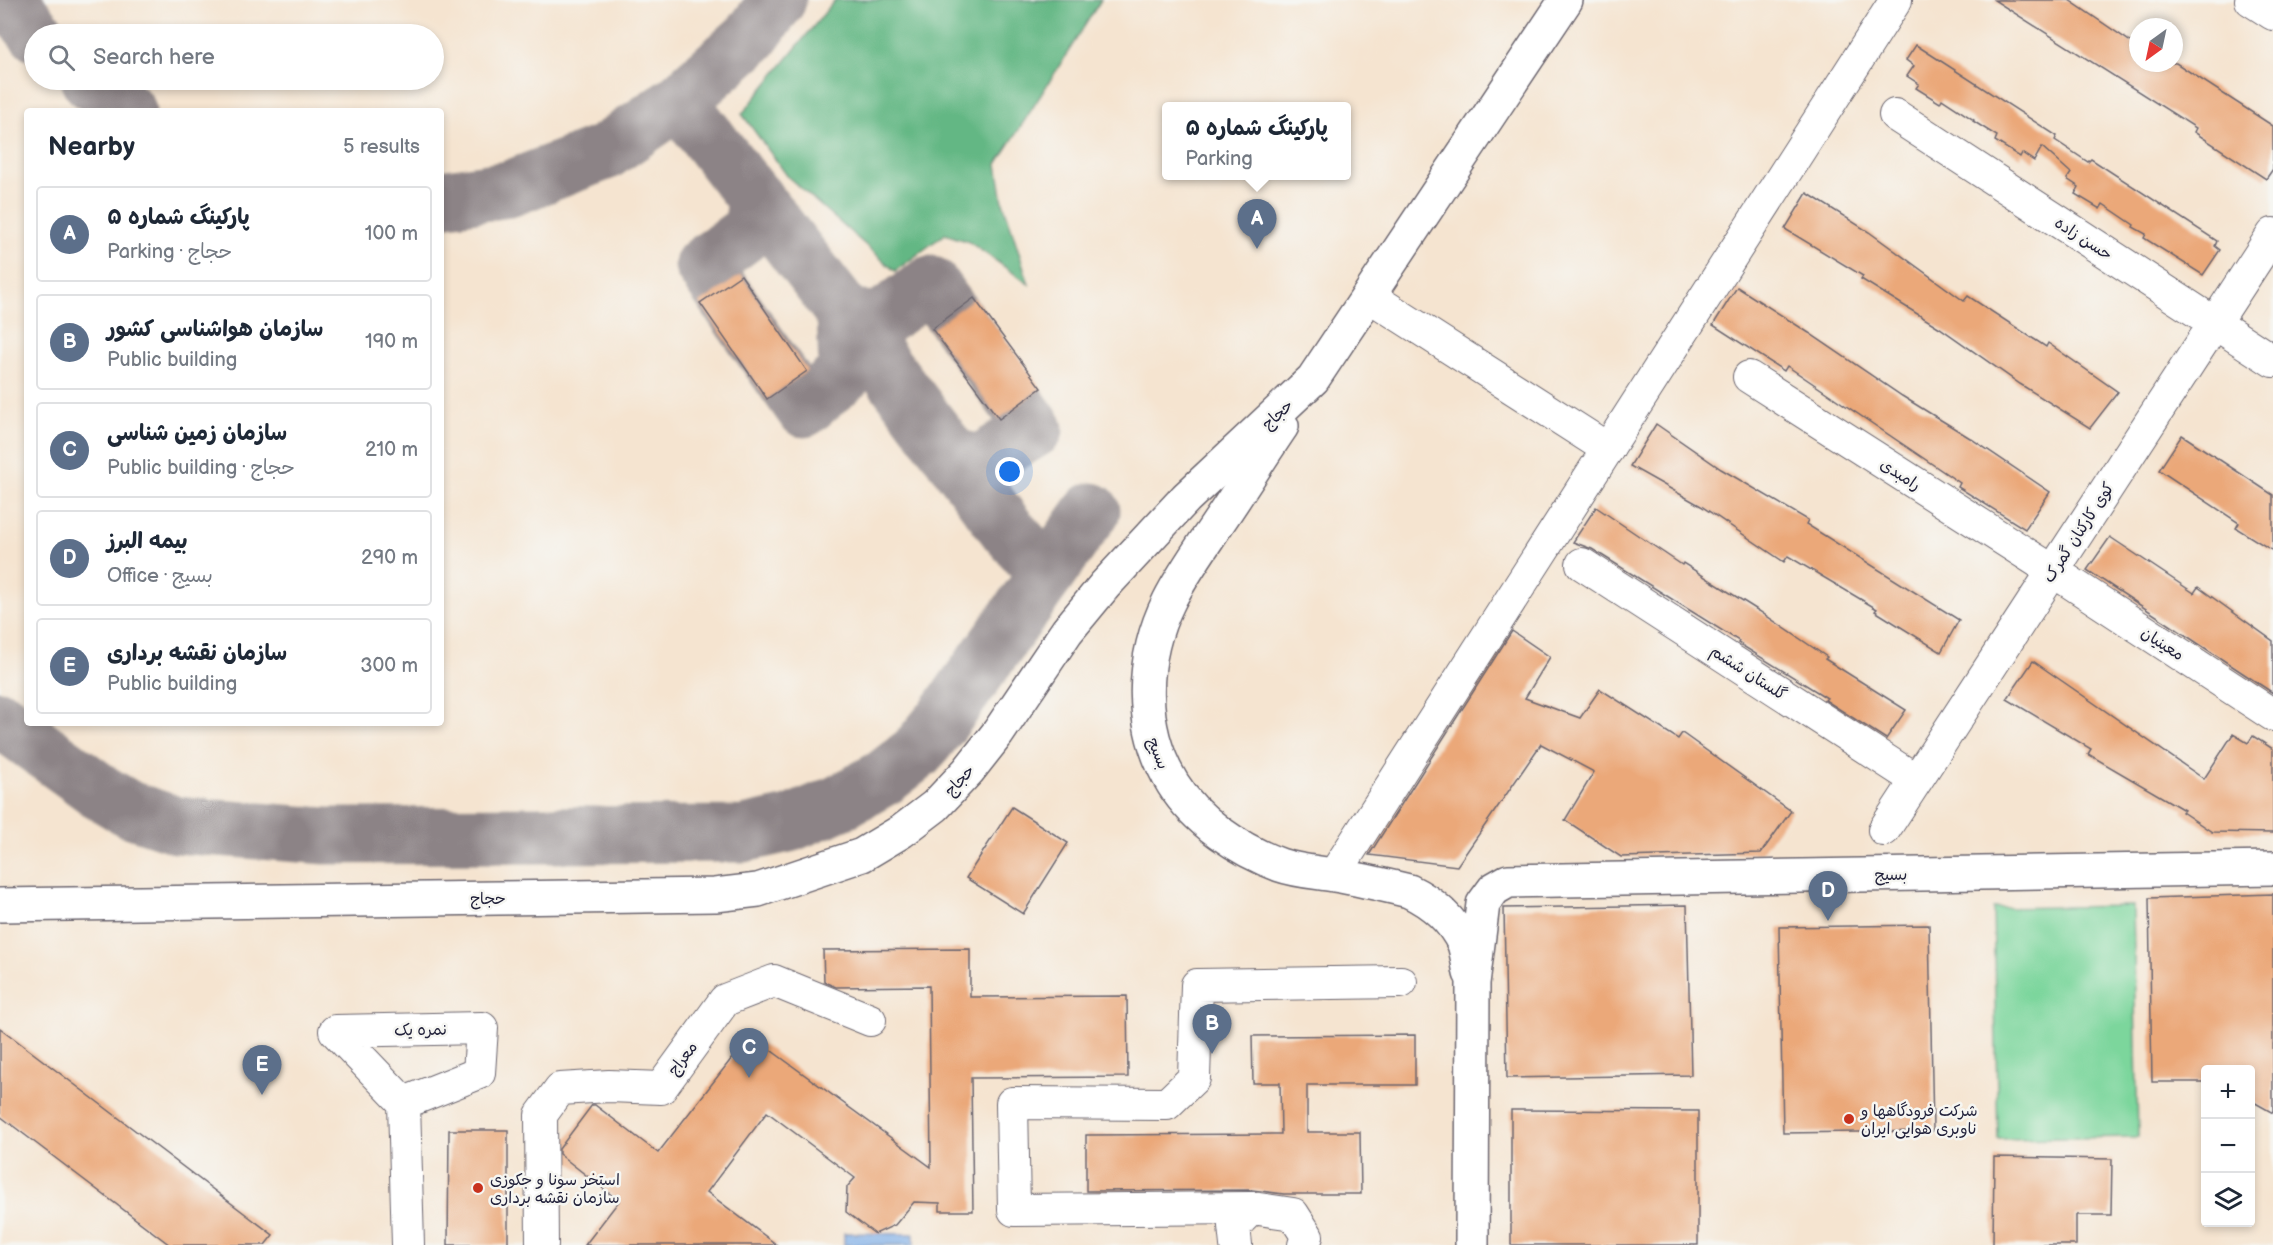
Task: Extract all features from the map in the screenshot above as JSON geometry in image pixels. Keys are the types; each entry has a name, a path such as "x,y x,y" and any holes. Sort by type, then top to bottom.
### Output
{"main road":[{"name":"حجاج","path":"0,905 715,895 758,890 862,855 902,831 935,806 968,771 998,733 1067,631 1105,585 1186,498 1313,379 1566,0"},
{"name":"بسیج","path":"1313,379 1187,569 1168,603 1155,639 1148,670 1147,703 1150,733 1160,764 1180,795 1203,819 1228,838 1280,865 1409,891 1425,898 1439,910 1464,945 1473,983"},
{"name":"بسیج","path":"1473,983 1483,904 1494,889 1508,880 2273,868"},
{"path":"1472,1245 1473,983"}],"street":[{"path":"1334,875 1896,0"},
{"path":"2251,0 2273,14"},
{"name":"حسن زاده","path":"1895,115 2273,361"},
{"name":"کوی کارکنان گمرک","path":"1884,830 2273,234"},
{"path":"1369,296 1608,449"},
{"name":"رامبدی","path":"1749,377 2053,571"},
{"name":"گلستان ششم","path":"1582,564 1916,780"},
{"name":"معینیان","path":"2053,571 2273,715"},
{"name":"معراج","path":"542,1245 541,1114 560,1089 609,1086 661,1088 725,1000 774,981 870,1020"},
{"path":"1304,1245 1307,1236 1293,1214 1252,1208 1014,1210 1012,1103 1167,1104 1194,1078 1197,985 1401,982"},
{"path":"404,1103 408,1245"},
{"path":"1236,1245 1234,1226 1252,1208"}],"green space":[{"path":"835,0 1101,0 997,164 1003,202 1029,284 969,242 945,234 895,271 788,177 742,114"},
{"path":"2133,906 2138,1137 1998,1139 1993,908"}],"water":[{"path":"844,1233 914,1234 914,1245 844,1245"}],"building":[{"path":"1994,0 2069,0 2129,41 2129,72 2183,72 2183,68 2273,126 2273,169 2266,179 2194,132 2196,128"},
{"path":"1916,45 2057,136 2055,140 2088,162 2091,159 2217,241 2215,246 2220,250 2203,275 2144,238 2146,234 2103,204 2100,209 2075,194 2079,187 2067,179 2071,173 2042,147 2034,161 2022,153 2020,157 1995,141 1997,136 1974,120 1942,99 1940,103 1916,88 1919,84 1907,76 1914,66 1906,60"},
{"path":"1807,193 1869,232 1964,301 1968,296 2046,347 2048,343 2118,392 2090,428 2020,384 1940,328 1861,279 1863,276 1785,229"},
{"path":"741,275 807,371 767,399 700,303"},
{"path":"1737,287 2050,492 2025,529 1958,487 1960,483 1787,366 1784,371 1713,325"},
{"path":"974,298 1041,388 999,419 932,329"},
{"path":"1656,424 1721,469 1808,520 1806,524 1959,620 1941,652 1875,611 1877,609 1788,556 1784,562 1701,506 1630,466"},
{"path":"2182,435 2273,495 2273,551 2236,528 2239,523 2159,470"},
{"path":"1596,507 1682,565 1683,563 1759,611 1827,657 1825,659 1906,710 1886,739 1825,700 1827,698 1738,643 1739,641 1592,549 1573,542"},
{"path":"2110,537 2194,593 2198,587 2273,641 2273,693 2087,570"},
{"path":"1512,631 1550,657 1525,698 1580,718 1600,689 1678,739 1682,733 1791,811 1761,853 1621,857 1565,820 1594,772 1541,744 1457,866 1369,855"},
{"path":"2033,661 2204,779 2233,734 2248,743 2253,736 2273,749 2273,833 2212,832 2182,812 2184,810 2088,754 2091,749 2007,699"},
{"path":"1012,807 1068,843 1023,914 966,878"},
{"path":"2273,894 2273,1113 2255,1103 2255,1065 2201,1065 2201,1082 2152,1082 2149,898"},
{"path":"1687,905 1691,1075 1507,1078 1504,908"},
{"path":"1929,925 1933,1131 1783,1133 1779,927"},
{"path":"970,949 970,997 1127,996 1128,1077 971,1078 973,1211 940,1211 940,1203 914,1202 895,1225 875,1234 846,1212 847,1187 855,1178 767,1112 707,1192 777,1245 585,1245 619,1201 559,1154 559,1149 592,1105 658,1153 750,1035 931,1167 929,986 836,987 824,982 823,950"},
{"path":"0,1028 273,1235 265,1245 170,1245 0,1116"},
{"path":"1415,1035 1415,1085 1307,1085 1307,1132 1360,1132 1361,1194 1284,1194 1252,1190 1086,1191 1086,1135 1281,1134 1280,1083 1253,1083 1252,1036"},
{"path":"1511,1110 1698,1111 1698,1245 1511,1245"},
{"name":"استخر سونا و جکوزی سازمان نقشه برداری","path":"449,1130 508,1130 508,1245 448,1245"},
{"path":"1994,1157 2112,1159 2111,1215 2076,1215 2076,1245 1993,1245"}],"taxiway":[{"path":"10,0 29,24"},
{"path":"444,199 509,189 605,152 679,101 751,37 778,0"},
{"path":"102,90 124,108"},
{"path":"679,101 845,314 1007,529 1047,574"},
{"path":"756,199 752,229 703,265 804,409 847,372 845,314 876,323 930,284 1035,429 978,464 951,455"},
{"path":"0,719 102,793 129,809 177,825 326,836 744,834 789,824 839,803 885,777 917,752 942,721 1092,511"}],"place":[{"name":"پارکینگ شماره ۵","path":"1257,249"},
{"name":"بیمه البرز","path":"1828,921"},
{"name":"سازمان هواشناسی کشور","path":"1212,1054"},
{"name":"سازمان زمین شناسی","path":"749,1078"},
{"name":"سازمان نقشه برداری","path":"262,1095"},
{"name":"شرکت فرودگاهها و ناوبری هوایی ایران","path":"1849,1119"},
{"name":"استخر سونا و جکوزی سازمان نقشه برداری","path":"478,1188"}]}
